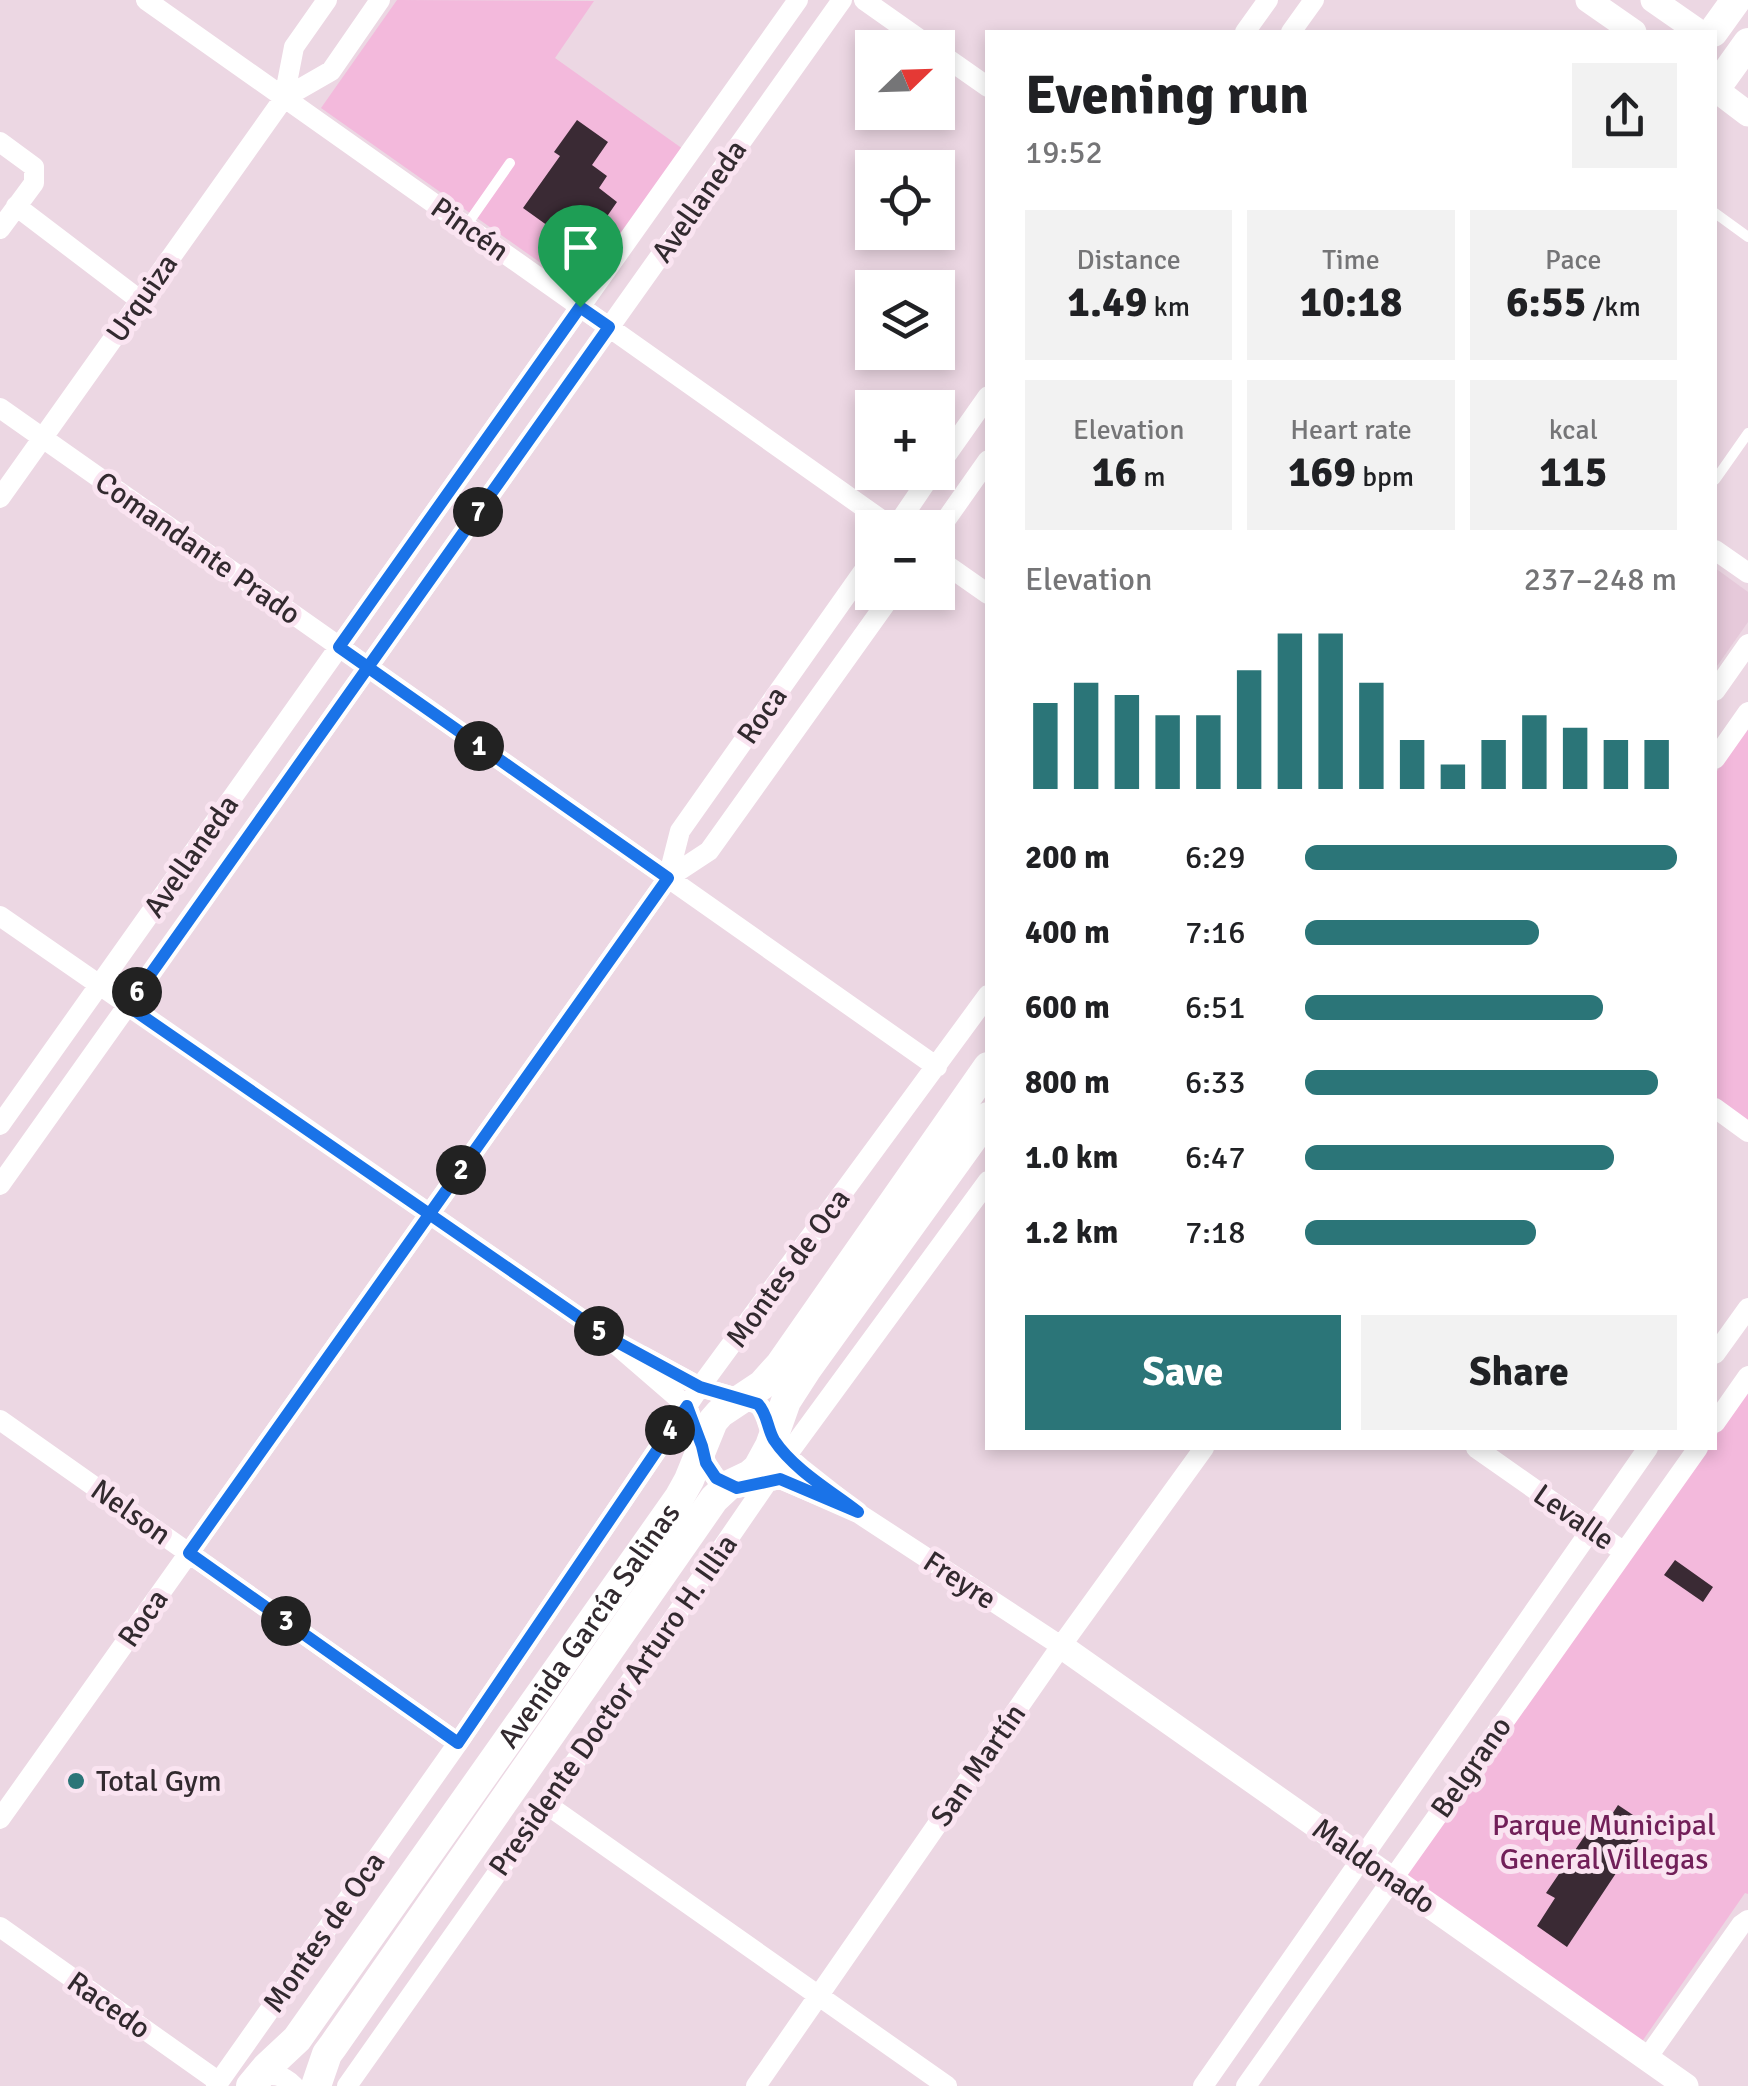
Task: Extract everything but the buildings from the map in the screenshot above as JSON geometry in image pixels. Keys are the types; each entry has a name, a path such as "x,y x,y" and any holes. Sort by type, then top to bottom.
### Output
{"main road":[{"path":"1714,30 1736,0"},
{"path":"1717,86 1737,53"},
{"name":"Avenida García Salinas","path":"255,2081 297,2038 622,1578 689,1480 713,1421 762,1385 780,1365 985,1071"},
{"name":"Avenida García Salinas","path":"316,2086 332,2046 714,1500 730,1485 750,1475 780,1447 782,1411 806,1370 985,1121"}],"street":[{"name":"Pincén","path":"146,0 868,510"},
{"name":"Urquiza","path":"0,498 284,98 294,47 327,0"},
{"name":"Urquiza","path":"284,98 331,71 380,0"},
{"name":"Avellaneda","path":"0,1124 798,0"},
{"name":"Avellaneda","path":"0,1186 842,0"},
{"path":"864,0 907,30"},
{"path":"1246,30 1268,0"},
{"path":"1292,30 1314,0"},
{"path":"1588,0 1631,30"},
{"path":"1653,0 1696,30"},
{"path":"955,64 985,85"},
{"path":"1717,91 1748,114"},
{"path":"0,142 34,167 34,183 0,229"},
{"path":"16,206 141,301"},
{"path":"955,443 985,400"},
{"name":"Comandante Prado","path":"0,408 937,1067"},
{"path":"953,510 985,464"},
{"path":"1717,551 1748,573"},
{"path":"955,571 985,592"},
{"name":"Roca","path":"0,1819 668,878 680,832 855,583"},
{"name":"Roca","path":"668,878 710,852 881,610"},
{"path":"1717,688 1748,644"},
{"path":"1717,756 1748,712"},
{"path":"0,916 606,1336 687,1406 706,1463 716,1478 730,1485"},
{"name":"Montes de Oca","path":"219,2084 458,1743 700,1387 985,1000"},
{"path":"1717,1109 1748,1132"},
{"name":"Presidente Doctor Arturo H. Illia","path":"347,2086 768,1480 780,1447 985,1185"},
{"path":"1717,1351 1748,1308"},
{"path":"606,1336 700,1387 744,1398"},
{"path":"1717,1421 1742,1398 1748,1376"},
{"name":"Freyre","path":"744,1398 764,1411 780,1447 858,1512 1061,1646"},
{"name":"Nelson","path":"0,1420 458,1743"},
{"name":"San Martín","path":"756,2086 1061,1646 1203,1450"},
{"name":"Levalle","path":"1479,1450 1624,1552"},
{"name":"Belgrano","path":"1203,2086 1647,1450"},
{"name":"Belgrano","path":"1246,2086 1697,1450"},
{"name":"Freyre","path":"730,1485 737,1488 780,1479 858,1512"},
{"name":"Maldonado","path":"1061,1646 1686,2086"},
{"path":"546,1804 947,2086"},
{"path":"1646,2058 1748,1920"},
{"name":"Racedo","path":"0,1928 219,2084"},
{"path":"219,2084 255,2081 270,2074 286,2078 294,2086"}],"lane":[{"path":"466,226 510,163"},
{"path":"1717,214 1748,237"},
{"path":"1717,477 1748,432"}],"shaded area":[{"path":"1717,569 1748,592 1748,622 1717,666"}],"green space":[{"path":"397,0 594,1 555,58 683,149 582,292 321,108"},
{"path":"1748,726 1748,1123 1717,1100 1717,771"},
{"name":"Parque Municipal General Villegas","path":"1748,1390 1748,1894 1745,1893 1641,2043 1404,1876 1706,1450 1717,1450 1717,1434"}],"place":[{"name":"Total Gym","path":"76,1781"}],"route":[{"path":"580,307 339,647 368,668 668,878 430,1213 189,1553 458,1743 687,1406 706,1463 716,1478 737,1488 780,1479 858,1512 786,1455 773,1438 758,1404 700,1387 606,1336 430,1213 128,1006 368,668 609,327 580,307"}]}
